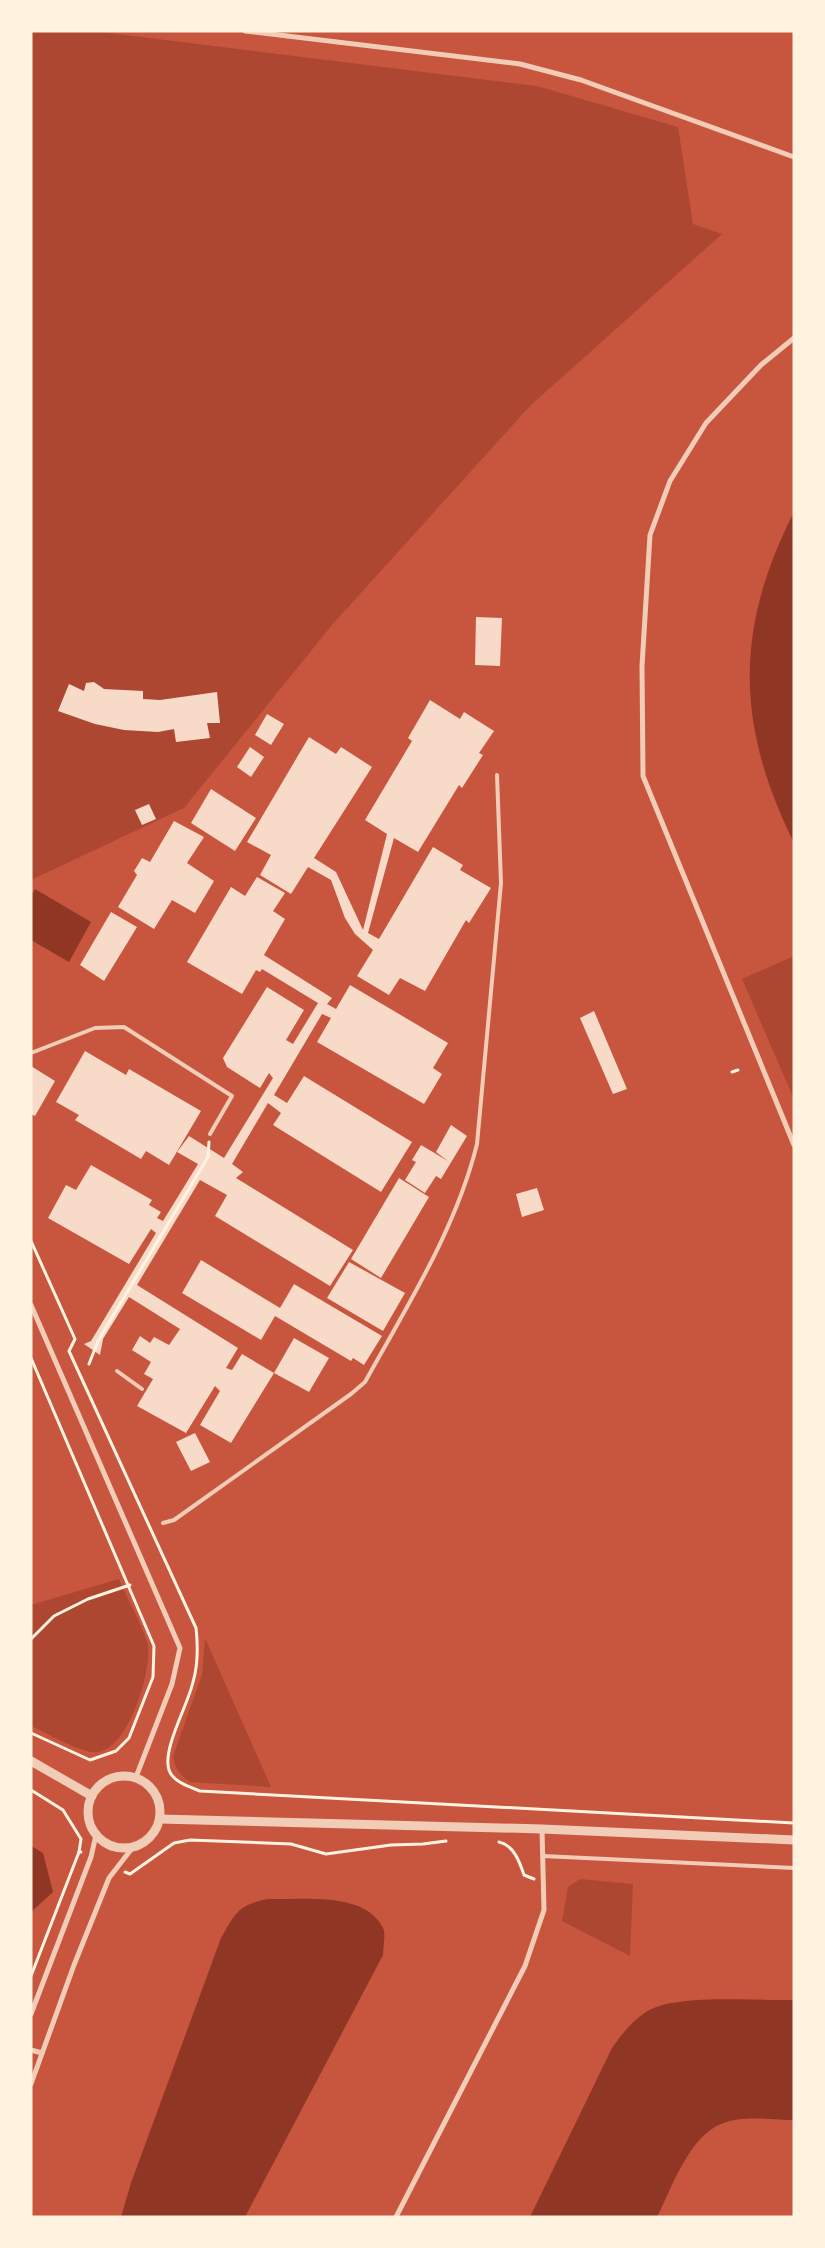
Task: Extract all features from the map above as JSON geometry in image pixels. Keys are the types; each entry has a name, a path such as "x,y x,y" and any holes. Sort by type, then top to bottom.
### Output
{"street":[{"path":"245,31 520,64 581,80 794,157"},
{"path":"794,338 761,365 706,423 670,481 650,535 642,666 643,776 794,1145"},
{"path":"31,1305 180,1648 172,1684 136,1777"},
{"path":"31,1761 92,1796"},
{"path":"123,1776 136,1777 156,1793 160,1806 160,1819 155,1832 146,1842 133,1847 120,1848 106,1844 96,1835 90,1822 88,1809 92,1796 100,1786 111,1778 123,1776"},
{"path":"160,1819 542,1829 794,1840"},
{"path":"396,2217 525,1966 544,1910 542,1829"},
{"path":"31,2014 92,1857 96,1835"},
{"path":"31,2084 109,1878 133,1847"},
{"path":"31,2050 42,2053"}],"lane":[{"path":"162,1523 174,1520 365,1382 424,1276 447,1228 469,1174 477,1144 501,883 497,775"},
{"path":"31,1053 95,1028 124,1027 232,1096 210,1134"},
{"path":"117,1371 142,1389"},
{"path":"543,1856 794,1868"}],"path":[{"path":"732,1072 738,1070"},
{"path":"89,1364 98,1341 208,1157 210,1134"},
{"path":"31,1241 74,1338 69,1351 196,1628 198,1646 194,1682 169,1754 169,1771 177,1781 200,1791 794,1823"},
{"path":"31,1358 130,1585 154,1646 153,1677 129,1738 116,1751 90,1760 31,1733"},
{"path":"31,1639 54,1616 88,1599 130,1585"},
{"path":"31,1790 63,1810 81,1839 79,1852 31,1976"},
{"path":"122,1871 130,1874 174,1842 190,1840 291,1844 326,1854 391,1845 423,1844 453,1840"},
{"path":"496,1842 503,1843 513,1852 520,1861 524,1875 543,1884"},
{"path":"79,1852 84,1853"}],"shaded area":[{"path":"31,31 93,31 537,86 678,127 693,224 722,234 530,406 332,625 184,808 31,880"},
{"path":"794,512 794,843 775,800 761,758 753,718 750,678 752,637 761,597 774,555"},
{"path":"35,889 91,922 69,962 31,940 31,896"},
{"path":"794,956 794,1099 742,979"},
{"path":"119,1579 140,1623 148,1646 146,1673 136,1707 120,1737 110,1747 99,1752 92,1752 65,1743 31,1726 31,1605"},
{"path":"205,1638 271,1787 190,1782 177,1768 173,1756 202,1675"},
{"path":"31,1846 43,1853 53,1892 31,1912"},
{"path":"580,1879 633,1884 630,1956 562,1921 568,1887"},
{"path":"268,1899 332,1900 362,1908 374,1916 383,1928 383,1955 245,2217 121,2217 131,2183 221,1938 239,1911 250,1904"},
{"path":"717,1999 794,2000 794,2120 757,2119 729,2121 710,2130 691,2151 683,2164 657,2217 530,2217 612,2048 636,2019 659,2006 676,2002"}],"building":[{"path":"476,617 502,618 500,666 475,665"},
{"path":"94,682 104,689 143,691 143,699 160,700 217,692 220,723 207,723 210,738 176,742 174,729 158,732 124,730 95,724 58,711 69,684 84,691 86,683"},
{"path":"430,700 460,719 464,712 494,731 479,753 483,755 462,788 459,785 418,852 394,838 368,933 379,939 433,847 463,865 460,870 491,888 469,923 466,920 425,991 400,978 389,995 357,976 373,950 355,934 345,918 331,880 308,867 291,894 260,875 271,855 247,842 309,737 336,754 341,747 372,767 314,858 336,872 363,930 387,834 365,820 412,741 408,738"},
{"path":"267,714 284,724 271,745 255,735"},
{"path":"250,747 264,757 251,777 237,767"},
{"path":"211,789 256,818 235,851 191,823"},
{"path":"149,804 156,819 142,825 135,810"},
{"path":"174,821 204,837 187,863 214,881 195,913 172,900 154,929 118,907 137,875 134,871 142,858 150,862"},
{"path":"257,877 285,893 273,911 285,919 264,955 332,998 327,1004 336,1009 350,985 448,1043 433,1068 442,1074 424,1104 317,1042 331,1018 322,1014 274,1095 287,1103 304,1076 412,1142 381,1192 273,1125 281,1113 268,1103 232,1164 243,1172 236,1178 353,1250 330,1286 215,1216 227,1195 200,1180 137,1285 238,1348 226,1368 232,1370 242,1354 274,1373 231,1443 200,1425 220,1391 215,1386 186,1433 137,1406 153,1379 144,1374 151,1362 132,1350 140,1336 150,1343 154,1337 169,1345 180,1329 129,1297 103,1339 100,1355 84,1344 91,1341 156,1233 151,1229 129,1264 48,1218 66,1185 76,1190 91,1165 152,1200 149,1205 161,1212 157,1218 163,1221 198,1164 177,1152 189,1136 224,1158 273,1078 269,1073 260,1088 227,1067 223,1058 267,987 304,1010 286,1040 293,1044 318,1003 262,969 260,972 256,970 242,994 187,962 231,887 245,896"},
{"path":"111,912 137,927 104,981 80,965"},
{"path":"594,1011 627,1089 613,1094 580,1018"},
{"path":"85,1051 126,1075 129,1069 201,1111 169,1165 146,1151 141,1159 75,1120 79,1115 56,1102"},
{"path":"31,1066 55,1081 35,1116 31,1114"},
{"path":"451,1125 467,1136 441,1179 436,1176 425,1193 405,1180 416,1162 412,1160 421,1145 448,1161 436,1152"},
{"path":"399,1178 429,1197 381,1278 351,1259"},
{"path":"537,1188 544,1210 522,1217 516,1194"},
{"path":"201,1260 280,1308 294,1284 382,1336 364,1365 353,1358 351,1361 275,1316 261,1340 182,1293"},
{"path":"349,1262 405,1293 383,1331 327,1298"},
{"path":"294,1338 329,1358 309,1392 274,1373"},
{"path":"195,1433 210,1462 191,1471 176,1442"}]}
